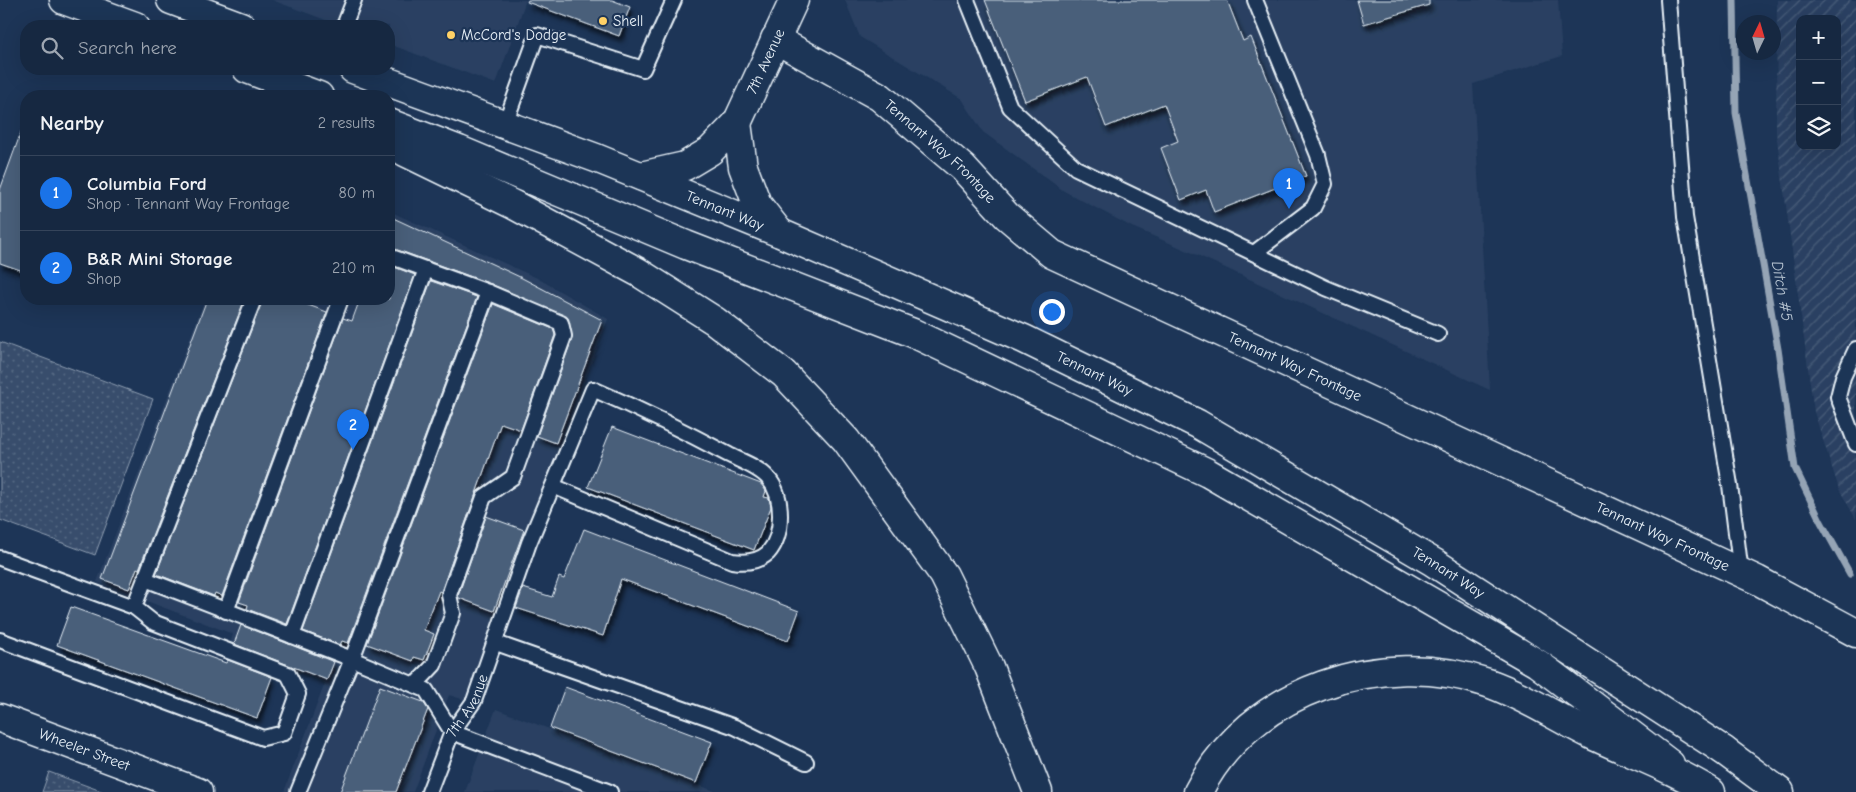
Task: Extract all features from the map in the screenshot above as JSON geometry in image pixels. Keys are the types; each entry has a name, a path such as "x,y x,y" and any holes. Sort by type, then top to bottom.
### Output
{"main road":[{"path":"64,0 119,20"},
{"path":"171,0 225,20"},
{"name":"7th Avenue","path":"738,122 794,0"},
{"name":"Tennant Way Frontage","path":"775,39 880,97 964,168 1007,216 1052,254 1741,573 1856,633"},
{"path":"263,75 303,90"},
{"name":"Tennant Way","path":"369,75 641,176 780,233 1024,339 1198,424 1433,562 1723,750 1780,792"},
{"path":"641,176 685,166 710,151 738,122"},
{"path":"738,122 742,167 757,204 780,233"},
{"path":"395,125 459,150 686,245 913,333 1208,473 1537,664 1701,786"},
{"path":"395,145 405,152 514,205 638,272 715,321 784,374 846,440 944,575 989,667 1038,792"},
{"path":"1198,792 1224,752 1247,729 1276,707 1305,692 1344,678 1409,671 1446,674 1487,683 1530,701 1591,735 1701,786"},
{"name":"Wheeler Street","path":"0,718 198,792"}],"lane":[{"path":"346,20 354,0"},
{"path":"504,124 537,35 643,70 674,0"},
{"path":"967,0 1010,107 1076,168 1326,288 1438,334"},
{"path":"1254,254 1313,208 1325,184 1318,154 1255,0"},
{"path":"1668,0 1685,217 1730,485 1741,573"},
{"path":"395,258 488,292 561,324 564,336 513,477 484,496 449,595 453,613 434,665 415,685"},
{"path":"292,636 426,269"},
{"path":"298,792 340,683 352,659 488,292"},
{"path":"134,607 252,305"},
{"path":"226,610 339,305"},
{"path":"1856,349 1843,377 1838,398 1856,444"},
{"name":"7th Avenue","path":"429,792 452,732 474,701 504,620 526,551 592,389 668,422 768,477 778,496 780,516 776,537 769,552 760,559 744,562 732,561 553,486"},
{"path":"0,558 134,607 153,622 288,674 298,694 284,733 263,738 0,640"},
{"path":"145,579 352,659 426,690 452,732 610,792"},
{"path":"496,643 573,672 735,727 806,762"}],"shaded area":[{"name":"McCord's Dodge","path":"272,0 526,0 496,84 395,46 395,20 326,20"},
{"path":"845,0 1558,0 1562,56 1473,84 1490,390 1193,253 1132,227 1064,191 983,132 962,99 860,37"},
{"path":"1777,0 1856,0 1856,519 1839,489 1814,412 1776,132 1777,60 1781,60 1781,15 1777,15"},
{"path":"395,214 537,278 608,319 465,700 449,695 413,792 284,792 325,683 230,645 233,634 97,582 203,305 395,305"},
{"path":"0,342 153,399 95,555 0,520"},
{"path":"496,709 717,792 465,792"},
{"path":"49,772 104,792 42,792"}],"building":[{"name":"Shell","path":"528,0 612,0 630,7 619,36 527,2"},
{"path":"985,0 1227,0 1243,41 1251,37 1306,176 1214,212 1206,190 1181,200 1161,148 1178,141 1164,104 1106,127 1087,77 1025,101"},
{"path":"1357,0 1429,0 1429,5 1364,24"},
{"path":"20,135 20,270 0,263 0,190"},
{"path":"395,219 522,278 602,320 556,443 537,436 572,339 568,318 491,284 395,249"},
{"path":"395,267 415,275 287,624 247,609 248,605 239,602 343,318 352,321 358,305 395,305"},
{"path":"431,281 477,297 348,643 342,641 340,645 303,631"},
{"path":"493,304 553,329 555,335 521,430 501,423 441,592 439,591 424,630 434,634 424,660 414,657 413,661 367,644"},
{"path":"205,305 243,305 139,569 137,568 129,589 102,579"},
{"path":"261,305 308,305 327,312 222,596 215,593 214,596 156,574"},
{"path":"612,427 761,484 766,491 764,497 769,498 771,507 754,550 588,487"},
{"path":"486,516 524,530 494,611 458,596"},
{"path":"584,529 799,611 788,641 621,579 603,636 516,608 523,588 552,597 559,577 564,579"},
{"path":"71,607 226,663 228,660 272,677 257,718 57,645"},
{"path":"241,625 334,662 327,680 234,644"},
{"path":"380,686 423,702 428,709 396,792 340,792"},
{"path":"565,687 712,742 696,783 550,728"}],"waterway":[{"name":"Ditch #5","path":"1734,0 1736,113 1778,349 1795,468 1821,522 1850,574"}],"place":[{"name":"Shell","path":"603,21"},
{"name":"McCord's Dodge","path":"451,35"},
{"name":"Columbia Ford","path":"1289,209"},
{"name":"B&R Mini Storage","path":"353,450"}]}
